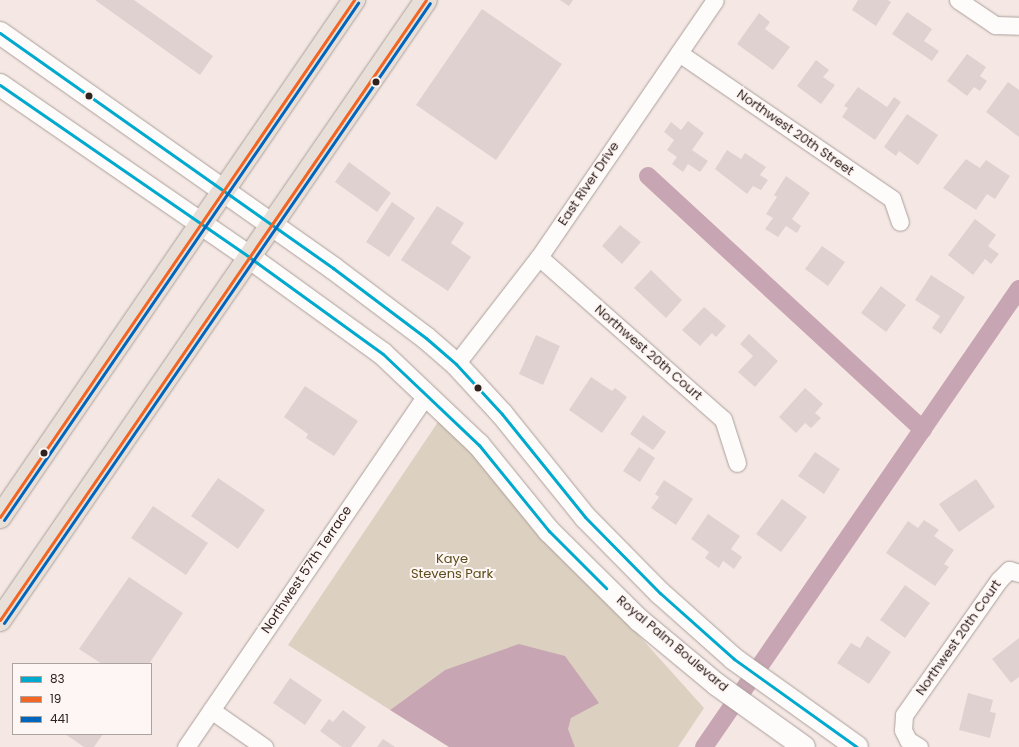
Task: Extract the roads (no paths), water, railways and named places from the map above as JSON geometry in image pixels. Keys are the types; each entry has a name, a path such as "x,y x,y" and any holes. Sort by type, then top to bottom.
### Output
{"main road":[{"path":"0,517 354,0"},
{"path":"0,620 426,0"},
{"path":"0,33 405,321 456,364 502,414 586,517 636,571 734,659 857,747"},
{"name":"Royal Palm Boulevard","path":"0,85 249,257 383,354 427,394 479,445 549,531 639,620 716,684 804,747"}],"street":[{"name":"East River Drive","path":"456,364 539,257 714,0"},
{"path":"958,0 995,25 1019,26"},
{"name":"Northwest 20th Street","path":"679,53 892,199 900,222"},
{"name":"Northwest 20th Court","path":"539,257 723,419 736,463"},
{"name":"Northwest 57th Terrace","path":"186,747 427,394"},
{"name":"Northwest 20th Court","path":"919,747 908,740 903,730 904,716 999,580 1009,570 1019,573"},
{"path":"212,710 264,747"}],"waterway":[{"path":"648,176 923,430"},
{"path":"704,747 1019,289"}],"park label":[{"name":"Kaye Stevens Park","path":"452,568"}]}
